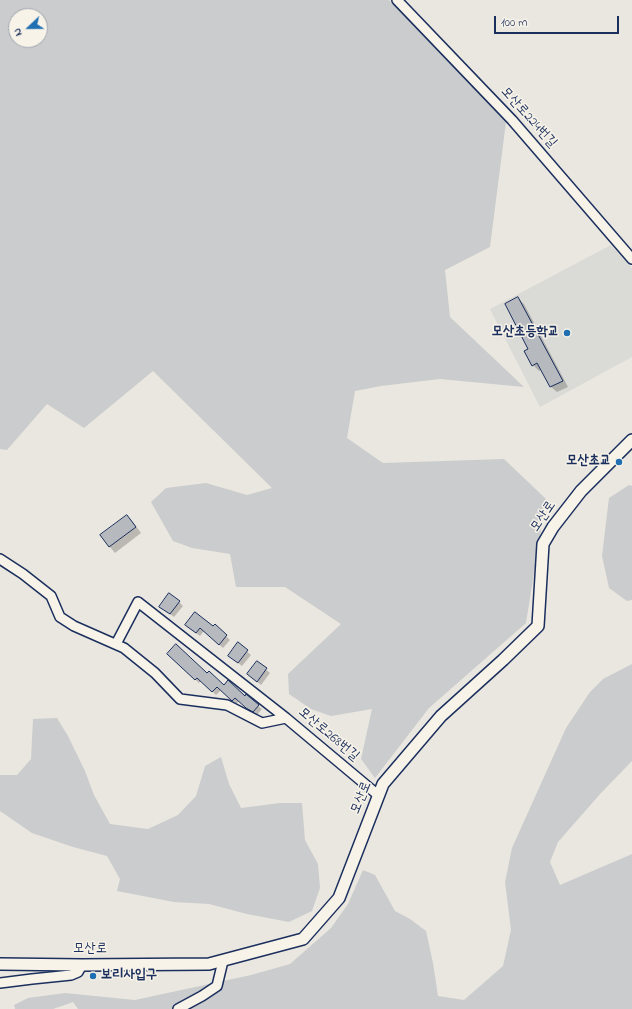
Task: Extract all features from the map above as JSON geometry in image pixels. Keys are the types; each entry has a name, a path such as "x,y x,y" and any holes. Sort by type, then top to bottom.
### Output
{"street":[{"name":"모산로224번길","path":"398,0 512,120 632,259"},
{"name":"모산로","path":"0,964 209,964 303,939 339,898 383,784 441,716 504,660 538,626 544,544 553,527 581,491 632,440"},
{"name":"모산로268번길","path":"0,559 23,574 51,596 60,617 74,626 124,648 155,673 180,699 227,705 262,723 286,718 378,795"},
{"path":"116,644 138,602 286,718"},
{"path":"178,1009 217,986 223,961"},
{"path":"0,983 71,975 78,972 82,965"}],"shaded area":[{"path":"0,0 389,0 507,114 490,247 445,270 450,317 524,387 440,379 381,386 355,391 347,438 383,463 504,459 546,499 526,623 429,708 375,778 361,759 372,709 331,716 311,709 289,694 288,674 341,624 285,587 236,587 230,554 192,548 173,541 151,502 166,488 206,483 247,495 272,488 153,371 84,428 47,404 7,450 0,449"},
{"name":"모산초등학교","path":"611,245 632,268 632,357 540,407 490,309"},
{"path":"629,485 632,486 632,600 627,601 609,588 602,556 609,498"},
{"path":"632,664 632,761 601,793 558,842 550,862 560,885 632,854 632,1009 78,1009 73,1002 53,1009 15,1009 14,1005 28,998 65,993 135,1000 251,975 290,964 331,928 348,904 363,870 375,875 395,911 410,919 426,931 438,996 464,1000 503,966 511,930 505,882 512,848 566,728 590,692 603,679"},
{"path":"57,718 68,736 85,771 94,795 110,824 148,829 178,815 196,796 205,766 221,757 229,784 241,808 280,803 302,803 305,840 318,864 320,888 312,911 289,922 247,914 209,904 174,902 117,891 120,879 107,856 73,847 32,833 0,811 0,775 17,775 31,759 33,719"}],"building":[{"path":"518,297 563,381 550,387 537,363 532,366 524,351 528,349 505,304"},
{"path":"127,515 136,527 109,547 100,535"},
{"path":"169,593 180,601 170,614 159,607"},
{"path":"195,612 213,626 215,624 227,635 219,645 200,628 196,633 185,625"},
{"path":"238,642 248,650 238,663 228,656"},
{"path":"176,644 207,673 209,671 224,685 228,680 245,696 246,694 259,705 253,712 235,698 232,701 217,687 212,692 197,678 195,680 167,654"},
{"path":"257,661 267,668 257,682 247,674"}],"place":[{"name":"모산초등학교","path":"567,333"},
{"name":"모산초교","path":"619,462"},
{"name":"보리사입구","path":"93,976"}]}
